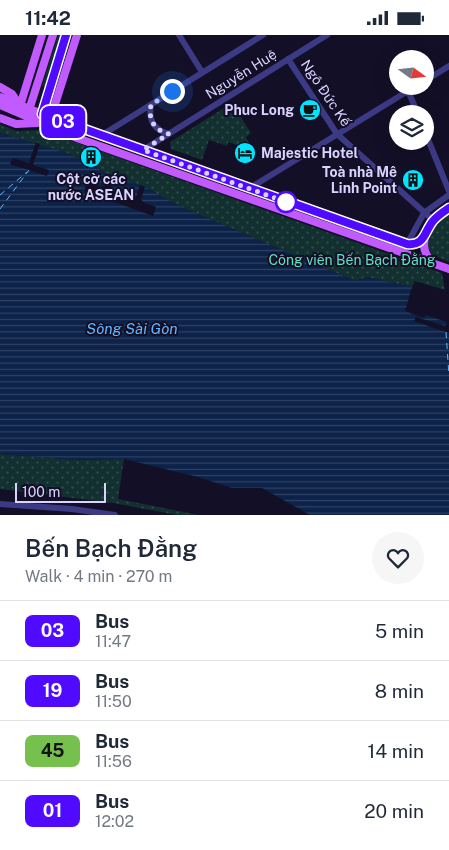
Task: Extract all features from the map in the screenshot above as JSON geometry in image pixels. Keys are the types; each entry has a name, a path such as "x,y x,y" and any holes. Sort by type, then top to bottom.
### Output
{"main road":[{"path":"20,106 42,35"},
{"path":"29,109 53,35"},
{"path":"42,114 66,35"},
{"path":"51,117 77,35"},
{"path":"0,87 12,94 20,106"},
{"path":"2,102 29,109 407,244 419,243 424,239 434,221 449,208"},
{"path":"2,102 37,123 449,269"},
{"path":"0,118 12,123 37,123"},
{"path":"424,239 425,254 434,264"}],"street":[{"path":"179,35 202,72"},
{"name":"Nguyễn Huệ","path":"102,135 263,35"},
{"name":"Nguyễn Huệ","path":"143,150 327,35"},
{"name":"Ngô Ðức Kế","path":"288,59 337,134 434,221"},
{"path":"434,75 449,66"},
{"path":"250,188 401,95"},
{"path":"151,105 150,115 153,124 159,130 169,134"},
{"path":"407,244 424,213 449,193 432,150"},
{"path":"0,504 72,509 115,515"}],"green space":[{"path":"58,35 61,35 45,87 42,86"},
{"path":"232,103 251,133 246,137 250,145 243,147 228,142 227,146 209,140 202,160 171,149 170,142"},
{"name":"Công viên Bến Bạch Đằng","path":"0,124 16,131 41,130 442,273 445,290 415,281 412,287 366,277 357,281 348,278 179,206 145,187 108,174 67,153 0,133"},
{"path":"449,213 449,262 432,255 427,245 433,230"},
{"path":"0,454 76,460 124,459 118,499 199,515 177,515 113,503 0,489"}],"water":[{"name":"Sông Sài Gòn","path":"0,133 67,153 108,174 145,187 179,206 348,278 357,281 366,277 412,287 405,311 424,318 426,315 449,323 449,515 310,515 262,488 232,488 198,477 124,459 76,460 0,454"}],"pier":[{"path":"36,142 40,144 33,165 49,170 47,176 10,164 13,158 29,163"},
{"path":"108,174 113,176 110,191 132,199 136,197 140,185 145,187 141,199 143,202 156,207 153,216 84,191 87,182 101,187 104,186"},
{"path":"416,317 445,326 449,320 449,333 414,321"}],"ferry route":[{"path":"0,209 29,170"},
{"path":"0,195 27,172"},
{"path":"446,332 449,376"}],"bus line":[{"name":"03","path":"66,35 42,114 407,244 413,245 424,239 429,227 449,208"}],"place":[{"name":"Phuc Long","path":"310,110"},
{"name":"Majestic Hotel","path":"245,153"},
{"name":"Cột cờ các nước ASEAN","path":"91,157"},
{"name":"Toà nhà Mê Linh Point","path":"413,180"}],"route":[{"path":"172,91 151,105 150,111 151,120 155,127 169,134 143,150 286,202"}]}
